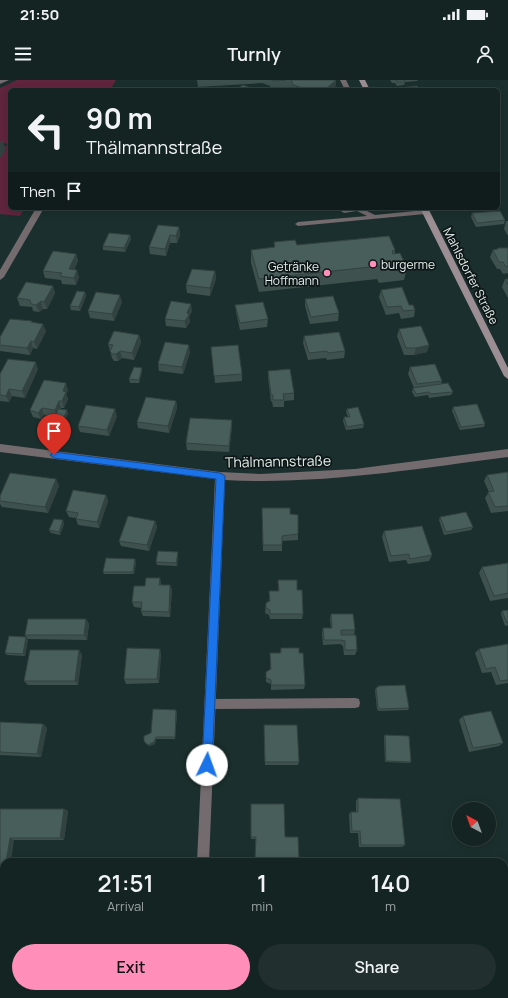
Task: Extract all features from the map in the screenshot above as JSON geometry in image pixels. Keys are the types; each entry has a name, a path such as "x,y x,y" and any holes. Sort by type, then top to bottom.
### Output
{"main road":[{"name":"Mahlsdorfer Straße","path":"424,210 508,376"}],"street":[{"path":"0,277 39,210"},
{"name":"Thälmannstraße","path":"0,448 220,476 261,478 355,473 508,453"},
{"path":"203,858 220,476"}],"lane":[{"path":"0,82 6,80"},
{"path":"344,211 351,210"},
{"path":"360,210 373,217"},
{"path":"298,224 373,217 424,210"},
{"path":"210,704 355,703"}],"shaded area":[{"path":"17,80 116,80 111,88 8,88 8,144 0,143 0,88"},
{"path":"0,145 8,146 8,210 24,210 20,216 0,214"}],"building":[{"path":"291,80 336,80 327,88 303,88 293,85"},
{"path":"396,80 404,80 405,82 397,82"},
{"path":"243,85 251,88 238,88"},
{"path":"417,86 418,88 399,88"},
{"path":"500,211 505,220 477,223 472,213"},
{"path":"158,225 179,227 176,236 170,235 165,249 149,247"},
{"path":"109,233 130,235 124,248 103,246"},
{"path":"389,236 395,250 392,251 393,254 400,253 407,268 381,270 379,266 259,279 251,250 275,247 274,242 295,240 297,245"},
{"path":"498,248 508,248 508,266 506,267 503,262 499,262 493,250"},
{"path":"53,251 76,254 69,269 77,270 74,278 60,276 62,273 43,271"},
{"path":"192,269 215,271 210,288 186,285"},
{"path":"26,282 53,286 44,302 41,301 36,305 31,304 30,300 17,298"},
{"path":"402,287 409,305 413,305 415,310 403,311 401,306 387,307 381,290"},
{"path":"77,291 85,292 79,307 70,306"},
{"path":"96,292 120,295 112,314 88,311"},
{"path":"333,296 339,313 311,317 305,299"},
{"path":"171,301 191,304 187,313 189,315 185,321 165,319"},
{"path":"263,302 268,319 240,323 235,305"},
{"path":"10,319 32,321 31,322 43,324 34,342 31,341 27,348 0,345 0,337"},
{"path":"421,326 429,345 416,348 406,348 399,329"},
{"path":"114,331 139,335 132,353 120,351 116,354 112,354 110,351 113,345 108,344"},
{"path":"339,332 345,351 309,353 304,336"},
{"path":"165,342 189,345 182,367 158,364"},
{"path":"238,345 242,374 214,376 211,347"},
{"path":"8,359 36,362 22,391 9,389 6,396 0,395 0,374"},
{"path":"435,364 442,381 417,384 410,367"},
{"path":"134,367 142,368 139,380 129,379"},
{"path":"290,369 294,393 283,394 284,400 273,400 268,371"},
{"path":"44,380 66,383 63,391 66,392 62,401 59,401 55,410 42,408 38,413 30,410"},
{"path":"448,383 453,392 430,394 429,392 416,394 413,388"},
{"path":"146,397 176,401 168,426 137,422"},
{"path":"477,404 485,424 461,427 453,407"},
{"path":"86,405 115,409 107,430 78,426"},
{"path":"358,407 364,424 347,427 344,417 350,417 347,409"},
{"path":"58,409 67,410 60,426 52,425"},
{"path":"190,418 232,420 229,446 186,443"},
{"path":"508,472 508,506 495,507 488,492 494,491 487,475"},
{"path":"10,473 56,479 45,507 0,501 0,496"},
{"path":"73,490 106,495 97,522 76,519 78,513 66,511"},
{"path":"262,508 290,508 290,514 298,515 298,534 282,536 282,545 263,545"},
{"path":"466,512 473,527 446,532 440,517"},
{"path":"128,516 155,521 147,545 119,541"},
{"path":"54,519 63,520 59,532 49,530"},
{"path":"422,526 432,555 410,559 409,554 391,556 384,531"},
{"path":"158,551 178,552 176,563 156,562"},
{"path":"106,558 135,559 133,572 103,572"},
{"path":"508,563 508,593 494,596 482,567"},
{"path":"146,578 160,578 159,585 170,585 169,612 141,611 142,602 132,602 134,586 145,586"},
{"path":"278,580 297,580 297,590 302,590 303,614 270,614 270,610 266,608 266,603 270,601 269,591 279,591"},
{"path":"508,610 508,623 507,623 502,611"},
{"path":"331,614 353,614 355,630 341,630 341,635 356,635 357,650 345,650 345,641 324,640 323,628 332,628"},
{"path":"28,619 86,619 84,635 25,635"},
{"path":"9,636 26,637 23,654 5,653"},
{"path":"508,644 508,680 500,681 495,667 486,669 479,649"},
{"path":"127,648 160,649 157,679 124,679"},
{"path":"281,648 299,648 299,653 303,653 305,685 271,685 271,680 266,678 266,672 271,669 270,653 281,653"},
{"path":"30,650 79,650 75,681 24,681"},
{"path":"405,685 409,708 380,709 378,707 376,688 378,686"},
{"path":"153,709 176,710 175,737 156,737 154,742 148,745 144,741 144,736 151,733"},
{"path":"491,711 503,743 473,748 463,716"},
{"path":"0,722 43,724 37,754 0,752"},
{"path":"264,725 297,725 299,762 265,762"},
{"path":"385,735 409,736 411,762 386,761"},
{"path":"358,798 400,799 405,845 361,845 360,831 352,831 351,812 358,812"},
{"path":"251,804 284,804 285,837 298,837 299,858 255,858 256,837 251,837"},
{"path":"0,809 64,809 60,838 10,838 7,858 0,858"}],"place":[{"name":"burgerme","path":"373,264"},
{"name":"Getränke Hoffmann","path":"327,273"}],"route":[{"path":"54,455 220,476 207,765"}]}
